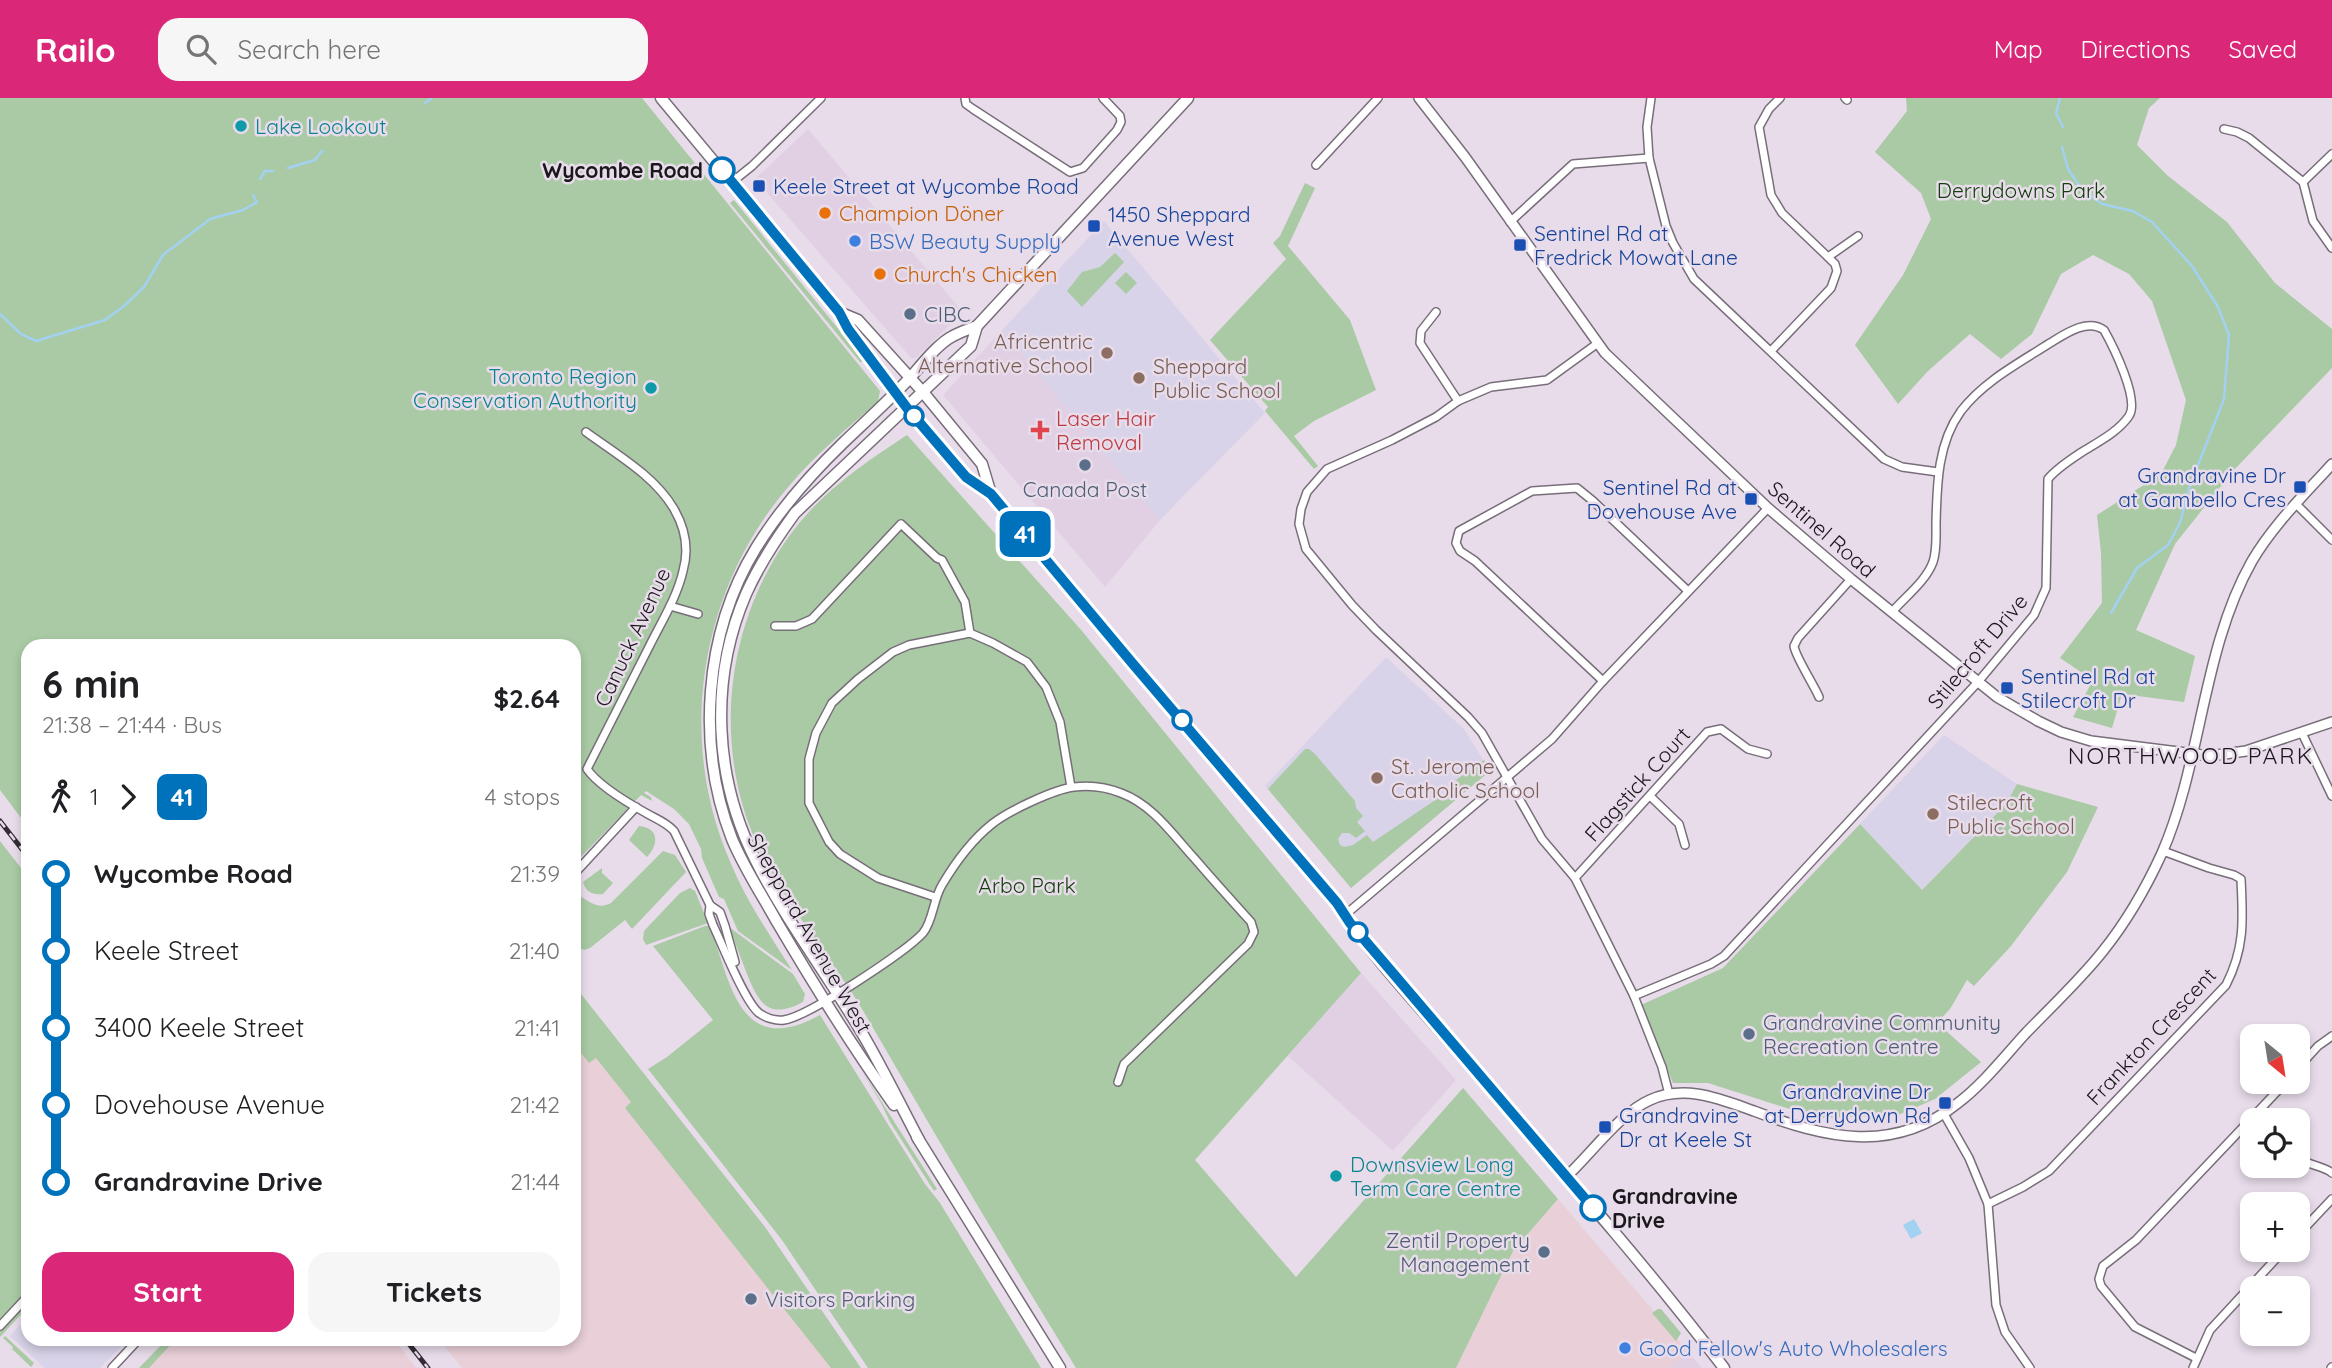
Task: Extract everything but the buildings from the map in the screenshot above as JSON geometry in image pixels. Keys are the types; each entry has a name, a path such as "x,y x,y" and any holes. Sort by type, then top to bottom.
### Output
{"main road":[{"path":"661,98 839,312 848,329 907,408 966,477 991,494 1337,903 1421,1008 1683,1314 1724,1368"},
{"name":"Sheppard Avenue West","path":"919,1140 862,1033 768,882 741,830 724,764 721,726 722,688 728,650 739,612 755,575 772,544 795,513 971,346 977,326 1188,98"},
{"path":"839,312 858,320 922,391 982,464 991,494"},
{"name":"Sheppard Avenue West","path":"977,326 951,336 808,478 786,504 755,550 726,612 711,691 710,728 716,785 732,839 754,881 823,1001 919,1140 1060,1368"}],"street":[{"path":"732,182 821,98"},
{"path":"965,98 966,104 973,109 1070,172 1083,168 1121,122 1120,116 1103,98"},
{"path":"1316,165 1378,98"},
{"name":"Sentinel Road","path":"1419,98 1465,157 1605,353 1768,508 1978,682 2022,713 2061,732 2101,742 2210,756 2233,754 2332,722"},
{"path":"1651,98 1647,127 1648,158 1666,226 1694,279 1884,458 1902,467 1938,472"},
{"path":"1771,351 1831,288 1837,271 1835,264 1782,213 1771,195 1759,127 1769,109 1780,98"},
{"path":"2224,129 2249,138 2303,182 2313,221 2332,248"},
{"path":"2303,182 2332,154"},
{"path":"1510,222 1573,164 1648,158"},
{"path":"1828,257 1858,236"},
{"path":"1436,312 1421,331 1420,343 1458,401"},
{"name":"Stilecroft Drive","path":"1634,996 1712,964 1724,956 1978,682 2034,615 2045,594 2048,479 2061,467 2120,427 2131,414 2131,394 2104,330 2094,325 2075,329 2001,374 1983,388 1959,414 1945,445 1938,472 1934,558 1926,575 1893,611"},
{"path":"1598,344 1547,380 1491,387 1458,401 1406,433 1327,469 1305,496 1300,528 1306,549 1376,630 1475,724 1542,839 1575,878 1634,996 1662,1068 1669,1094"},
{"name":"Canuck Avenue","path":"586,432 636,469 666,496 675,510 686,541 683,571 670,606 587,769 592,777 636,807"},
{"path":"1566,1177 1632,1110 1669,1094 1716,1097 1818,1132 1858,1138 1892,1134 1917,1126 1944,1114 1971,1092 2102,952 2146,886 2162,851 2183,788 2222,636 2239,589 2252,561 2272,530 2332,464"},
{"path":"1603,681 1474,560 1460,551 1456,543 1459,531 1532,491 1577,488 1688,591"},
{"path":"2295,504 2332,540"},
{"path":"1345,915 1552,739 1603,681 1768,508"},
{"path":"775,626 796,626 812,619 901,524 936,558 942,560 965,602 970,633"},
{"path":"1819,697 1794,646 1798,638 1851,579"},
{"path":"670,606 698,614"},
{"path":"935,897 862,870 834,849 809,803 809,759 816,733 827,710 858,679 901,648 970,633 1018,657 1027,662 1040,678 1057,712 1071,787"},
{"name":"Flagstick Court","path":"1575,878 1707,732 1721,729 1748,749 1767,754"},
{"path":"2302,733 2332,796"},
{"path":"581,866 636,807 662,820 674,831 710,905 720,912 740,982 751,1004 767,1018 783,1020 798,1015 837,993 896,956 921,935 929,923 935,897 973,842 993,822 1071,787 1109,789 1137,800 1151,809 1254,928 1248,944 1124,1064 1118,1082"},
{"path":"1650,796 1678,824 1685,845"},
{"name":"Frankton Crescent","path":"1988,1204 2024,1187 2049,1171 2226,985 2233,973 2243,934 2241,879 2162,851"},
{"path":"2310,1055 2332,1036"},
{"path":"2264,1108 2276,1094"},
{"path":"1944,1114 1969,1158 1988,1204 1996,1305 2005,1332 2030,1368"},
{"path":"2196,1359 2135,1327 2101,1286 2099,1273 2103,1266 2136,1240 2240,1133"},
{"path":"2310,1165 2328,1169 2332,1173"},
{"path":"2310,1222 2332,1199"},
{"path":"2193,1368 2210,1330 2273,1262"},
{"path":"0,1325 21,1303"},
{"path":"112,1368 132,1346"}],"shaded area":[{"path":"808,129 963,312 916,358 911,358 755,179"},
{"name":"Sheppard Public School","path":"1104,221 1265,413 1160,520 1002,330"},
{"path":"1002,330 1160,520 1105,587 943,395"},
{"name":"St. Jerome Catholic School","path":"1386,657 1464,729 1490,771 1351,888 1265,786"},
{"name":"Stilecroft Public School","path":"1944,735 2017,784 2006,804 1921,890 1860,824"},
{"path":"1361,973 1456,1080 1393,1151 1288,1056"},
{"path":"581,1034 844,1368 462,1368 445,1346 581,1346"},
{"path":"1558,1199 1687,1350 1670,1368 1456,1368 1513,1251"},
{"path":"21,1324 21,1346 122,1346 100,1368 45,1368 10,1336"},
{"path":"169,1346 399,1346 416,1368 149,1368"},
{"path":"1687,1350 1702,1368 1670,1368"}],"green space":[{"path":"0,98 642,98 880,391 878,402 810,463 759,526 735,570 717,616 706,664 701,713 704,763 713,812 742,888 792,970 738,931 724,899 719,897 689,824 674,809 646,791 644,793 651,797 652,801 641,795 581,857 581,639 21,639 21,818 0,790"},
{"name":"Derrydowns Park","path":"1906,98 2160,98 2149,108 2137,145 2168,176 2227,222 2275,283 2332,329 2332,368 2233,471 2175,544 2136,630 2195,656 2184,702 2122,694 2112,728 2073,717 2093,680 2060,658 2102,603 2097,515 2161,474 2176,445 2186,400 2152,301 2129,274 2093,255 2061,274 2032,334 2001,359 1970,334 1928,371 1898,404 1855,345 1903,275 1931,219 1921,193 1875,152 1907,111"},
{"path":"1305,183 1315,188 1288,246 1350,320 1376,390 1314,421 1294,436 1318,466 1314,469 1265,411 1268,407 1210,340 1286,259 1273,243 1280,236"},
{"path":"734,200 865,362 860,362 730,203"},
{"path":"1115,253 1124,262 1082,307 1067,291 1082,272 1100,267"},
{"path":"1126,272 1137,283 1126,294 1115,283"},
{"name":"Arbo Park","path":"907,435 1082,631 1361,973 1195,1160 1296,1277 1463,1088 1558,1199 1513,1251 1456,1368 1076,1368 852,992 767,865 742,802 733,760 731,718 734,676 743,634 757,594 776,556 801,521 837,485"},
{"path":"1305,749 1315,754 1355,801 1356,808 1363,816 1357,822 1365,831 1356,838 1349,833 1342,833 1338,839 1344,847 1353,845 1367,835 1373,842 1459,784 1456,780 1484,760 1490,771 1351,888 1268,789"},
{"path":"2017,784 2098,807 2067,872 2011,946 1974,986 1967,980 1950,1009 1937,1023 1981,1062 1935,1099 1898,1115 1818,1118 1708,1083 1673,1083 1641,1005 1723,968 1860,824 1922,890 2006,804"},
{"path":"639,826 646,827 655,837 654,847 647,857 629,840"},
{"path":"0,841 21,868 21,1314 0,1337"},
{"path":"663,851 675,855 686,872 632,929 625,920 590,948 581,948 581,897 600,906 611,903"},
{"path":"602,868 602,873 613,883 603,894 593,893 583,882"},
{"path":"690,888 695,891 708,923 646,945 643,939 644,931 680,893"},
{"path":"710,926 733,992 743,1009 756,1022 772,1028 793,1026 820,1015 1041,1368 868,1368 782,1240 648,1069 713,1020 653,946"},
{"path":"729,927 793,974 805,994 803,1002 774,1009 761,1001 751,985"},
{"path":"581,994 765,1227 861,1368 831,1368 625,1108 631,1102 596,1058 589,1063 581,1053"},
{"path":"862,1071 937,1189 934,1191 890,1122"},
{"path":"1661,1309 1681,1333 1676,1341 1652,1313"},
{"path":"5,1336 34,1363 31,1367 12,1349 3,1338"},
{"path":"160,1346 169,1346 149,1368 139,1368"}],"water":[{"path":"1914,1219 1922,1233 1911,1239 1903,1225"}],"waterway":[{"path":"425,103 432,98"},
{"path":"2060,98 2056,113 2063,127"},
{"path":"2062,147 2068,169 2082,190"},
{"path":"288,168 315,160 322,151"},
{"path":"260,179 265,171 273,171"},
{"path":"0,314 21,334 36,341 105,320 144,287 163,255 210,219 243,210 257,202 253,195"},
{"path":"2091,196 2102,204 2133,211 2152,222 2192,266 2218,307 2229,335 2224,399 2189,488 2180,523 2168,545 2137,568 2111,613"}],"railway":[{"path":"0,821 21,848"},
{"path":"411,1346 428,1368"}],"bus line":[{"name":"41","path":"722,170 839,312 848,329 907,408 966,477 991,494 1337,903 1350,923 1421,1008 1593,1208"}],"place":[{"name":"Lake Lookout","path":"241,126"},
{"name":"Wycombe Road","path":"722,170"},
{"name":"Keele Street at Wycombe Road","path":"759,186"},
{"name":"Champion Döner","path":"825,213"},
{"name":"1450 Sheppard Avenue West","path":"1094,226"},
{"name":"BSW Beauty Supply","path":"855,241"},
{"name":"Sentinel Rd at Fredrick Mowat Lane","path":"1520,245"},
{"name":"Church's Chicken","path":"880,274"},
{"name":"CIBC","path":"910,314"},
{"name":"Africentric Alternative School","path":"1107,353"},
{"name":"Sheppard Public School","path":"1139,378"},
{"name":"Toronto Region Conservation Authority","path":"651,388"},
{"name":"Laser Hair Removal","path":"1040,430"},
{"name":"Canada Post","path":"1085,465"},
{"name":"Grandravine Dr at Gambello Cres","path":"2300,487"},
{"name":"Sentinel Rd at Dovehouse Ave","path":"1751,499"},
{"name":"Sentinel Rd at Stilecroft Dr","path":"2007,688"},
{"name":"St. Jerome Catholic School","path":"1377,778"},
{"name":"Stilecroft Public School","path":"1933,814"},
{"name":"Grandravine Community Recreation Centre","path":"1749,1034"},
{"name":"Grandravine Dr at Derrydown Rd","path":"1945,1103"},
{"name":"Grandravine Dr at Keele St","path":"1605,1127"},
{"name":"Downsview Long Term Care Centre","path":"1336,1176"},
{"name":"Grandravine Drive","path":"1593,1208"},
{"name":"Zentil Property Management","path":"1544,1252"},
{"name":"Visitors Parking","path":"751,1299"},
{"name":"Good Fellow's Auto Wholesalers","path":"1625,1348"}],"district":[{"name":"NORTHWOOD PARK","path":"2191,755"}]}
